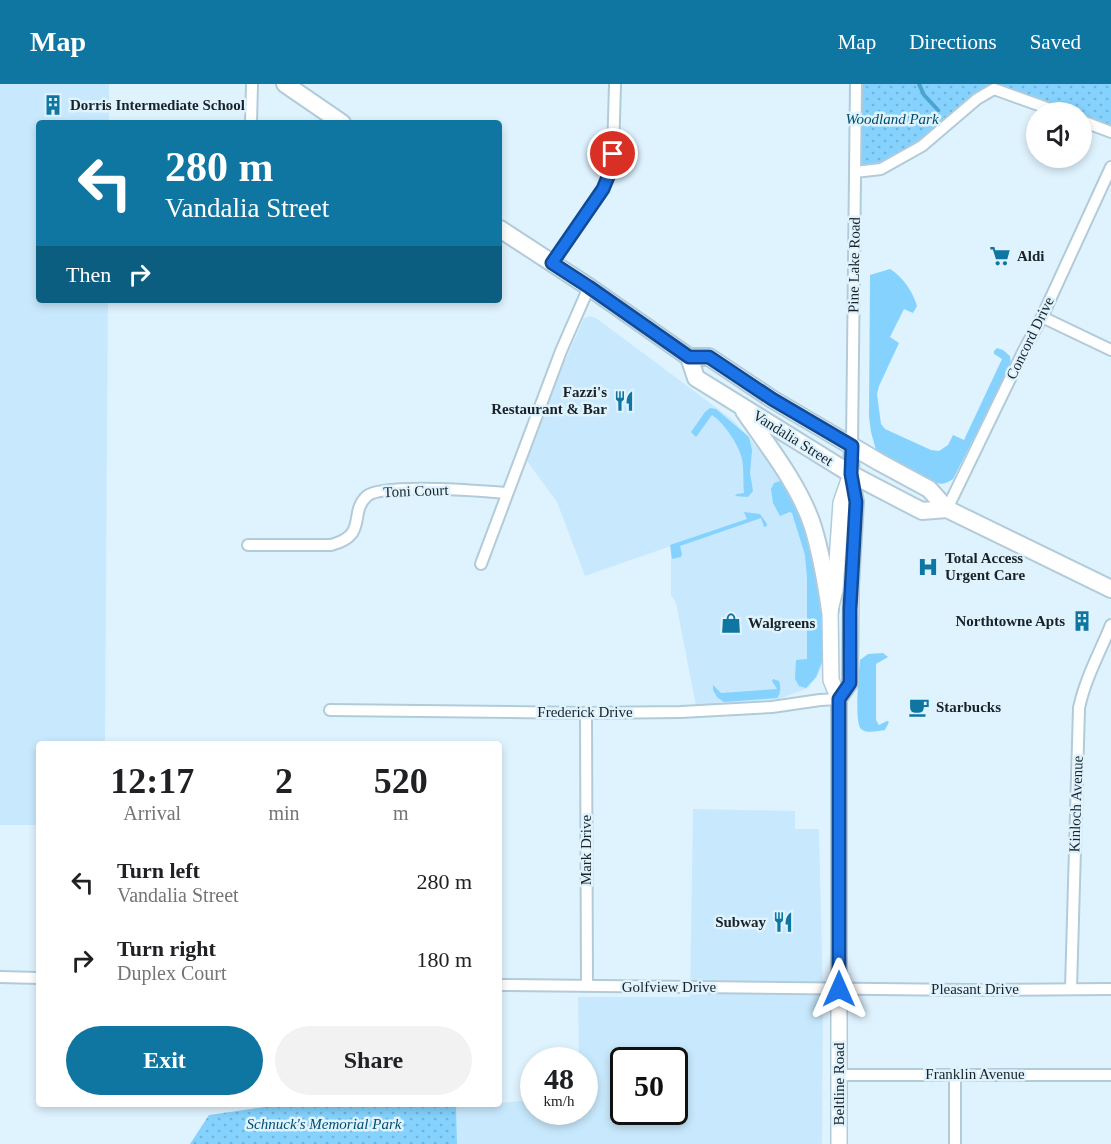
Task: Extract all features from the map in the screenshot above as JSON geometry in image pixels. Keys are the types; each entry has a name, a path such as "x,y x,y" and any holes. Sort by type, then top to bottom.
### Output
{"main road":[{"path":"285,84 338,120"},
{"name":"Vandalia Street","path":"502,230 589,287 689,357 709,357 772,399 929,489 947,509 1111,589"},
{"name":"Vandalia Street","path":"689,357 696,378 851,474 922,511 947,509"},
{"path":"740,405 784,471 813,526 823,565 830,610"},
{"name":"Beltline Road","path":"839,699 850,683 850,609 856,502 851,474 852,446"},
{"name":"Beltline Road","path":"839,1144 839,699 831,680 830,610 835,590 841,503 851,474"}],"street":[{"path":"251,120 252,84"},
{"path":"552,263 603,189 610,172 613,154 615,84"},
{"name":"Pine Lake Road","path":"852,446 856,84"},
{"path":"855,172 880,169 922,146 994,86 1033,102"},
{"path":"1092,125 1111,132"},
{"name":"Concord Drive","path":"947,509 1042,317 1111,167"},
{"path":"481,564 561,351 589,287"},
{"path":"1042,317 1111,350"},
{"name":"Toni Court","path":"248,545 336,544 354,532 362,502 368,495 375,492 455,490 506,493"},
{"name":"Kinloch Avenue","path":"1071,989 1079,708 1084,690 1111,625"},
{"name":"Frederick Drive","path":"330,710 586,713 681,711 761,708 839,699"},
{"name":"Mark Drive","path":"586,713 587,986"},
{"path":"0,977 36,978"},
{"name":"Golfview Drive","path":"502,985 839,989"},
{"name":"Pleasant Drive","path":"839,989 1111,989"},
{"path":"955,1074 955,1144"},
{"name":"Franklin Avenue","path":"839,1075 1111,1075"}],"shaded area":[{"path":"0,84 109,84 109,120 36,120 36,303 108,303 105,741 36,741 36,825 0,825"},
{"path":"590,316 596,318 733,420 787,484 822,600 823,663 817,677 808,688 779,699 696,706 676,603 671,595 671,546 585,576 557,502 527,461 561,370 584,318"},
{"path":"693,809 795,811 795,829 819,829 823,997 822,1144 457,1144 456,1107 502,1107 502,1103 520,1101 520,1125 598,1125 598,1047 579,1047 578,997 690,997"}],"green space":[{"name":"Woodland Park","path":"856,84 1111,84 1111,132 1092,125 1092,102 1031,102 994,89 881,169 855,172"},
{"path":"890,269 907,285 917,306 913,313 904,309 890,337 899,343 877,394 881,424 885,429 931,450 939,451 948,445 953,435 964,440 1002,359 994,354 994,351 997,348 1010,356 1011,366 953,479 941,484 876,450 871,432 869,417 870,275"},
{"path":"710,408 716,409 749,437 752,450 750,473 753,491 748,497 735,496 744,493 742,459 734,441 721,423 712,415 696,437 691,432"},
{"path":"780,481 786,484 807,529 822,599 822,662 816,677 806,688 799,686 795,679 796,660 807,659 805,555 792,513 780,516 773,503 771,489 774,483"},
{"path":"744,512 760,514 767,526 764,527 761,518 680,546 681,557 672,559 670,545 747,519"},
{"path":"883,653 888,657 876,664 876,720 879,725 889,722 885,730 866,731 861,729 858,717 860,660 868,654"},
{"path":"773,679 780,683 777,698 724,702 713,690 713,685 721,693 777,689"},
{"name":"Schnuck's Memorial Park","path":"264,1107 456,1107 457,1144 190,1144 209,1115"}],"waterway":[{"path":"919,84 924,95 938,110"}],"place":[{"name":"Dorris Intermediate School","path":"53,105"},
{"name":"Aldi","path":"1000,256"},
{"name":"Fazzi's Restaurant & Bar","path":"624,401"},
{"name":"Total Access Urgent Care","path":"928,567"},
{"name":"Northtowne Apts","path":"1082,621"},
{"name":"Walgreens","path":"731,623"},
{"name":"Starbucks","path":"919,707"},
{"name":"Subway","path":"783,922"}],"route":[{"path":"613,154 610,172 603,189 552,263 689,357 709,357 772,399 852,446 851,474 856,502 850,609 850,683 839,699 839,989"}]}
